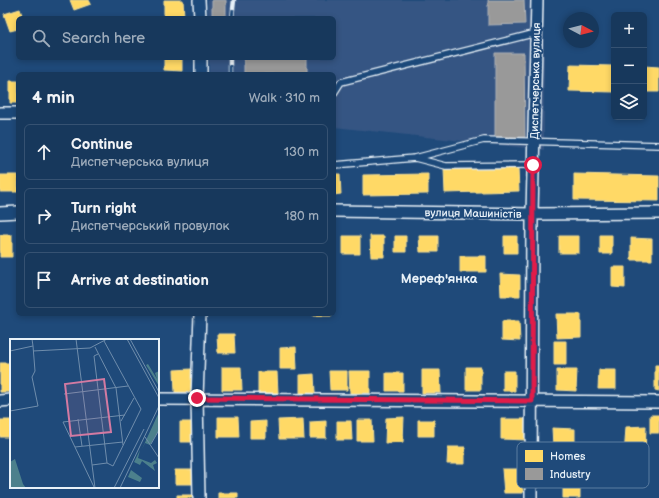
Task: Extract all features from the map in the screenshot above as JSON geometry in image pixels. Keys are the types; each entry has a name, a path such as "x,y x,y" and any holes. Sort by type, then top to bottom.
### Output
{"street":[{"path":"200,0 200,16"},
{"name":"Диспетчерська вулиця","path":"532,442 532,214 536,0"},
{"path":"201,60 201,72"},
{"path":"0,114 16,113"},
{"name":"вулиця Машиністів","path":"336,211 532,214 659,213"},
{"path":"0,213 16,212"},
{"path":"199,498 197,398 200,316"},
{"path":"159,399 197,398 659,402"},
{"path":"0,401 10,400"},
{"name":"Диспетчерська вулиця","path":"531,488 531,498"}],"lane":[{"path":"336,90 341,82 536,33"},
{"path":"336,165 415,158 484,140 659,145"},
{"path":"415,158 446,166 533,165"}],"shaded area":[{"path":"208,0 544,0 544,150 336,127 336,72 209,72 209,60 336,60 336,16 208,16"}],"building: Homes":[{"path":"70,0 89,0 91,4 74,10"},
{"path":"164,0 183,0 184,16 164,16"},
{"path":"20,9 22,16 16,16 16,30 10,31 4,14"},
{"path":"164,60 182,60 182,71 164,70"},
{"path":"570,65 611,66 611,92 569,91"},
{"path":"647,66 659,67 659,92 647,92"},
{"path":"10,81 16,81 16,103 10,103"},
{"path":"518,168 519,191 445,193 444,169"},
{"path":"336,174 340,174 341,194 336,195"},
{"path":"428,174 428,194 363,195 363,175"},
{"path":"574,174 659,176 659,201 574,200"},
{"path":"0,175 16,175 16,192 0,192"},
{"path":"0,235 12,235 12,257 0,257"},
{"path":"600,235 612,235 612,254 600,254"},
{"path":"343,236 360,236 360,254 343,254"},
{"path":"370,236 384,236 384,257 371,257"},
{"path":"395,236 406,236 406,252 395,252"},
{"path":"419,236 438,236 438,252 420,252"},
{"path":"504,236 517,236 517,253 504,253"},
{"path":"559,236 579,236 579,253 559,253"},
{"path":"631,238 652,239 652,260 631,260"},
{"path":"460,256 486,256 486,272 460,272"},
{"path":"612,267 625,267 625,288 612,287"},
{"path":"500,274 520,275 520,296 501,296"},
{"path":"556,314 581,314 581,337 557,338"},
{"path":"502,321 519,321 520,341 502,340"},
{"path":"217,334 234,334 235,353 218,353"},
{"path":"554,341 566,341 566,365 554,365"},
{"path":"296,347 297,369 280,369 280,348"},
{"path":"0,363 10,363 10,392 0,392"},
{"path":"655,365 659,365 659,391 655,390"},
{"path":"222,367 241,367 242,390 222,390"},
{"path":"466,367 481,367 481,390 466,390"},
{"path":"191,369 192,392 175,392 174,370"},
{"path":"422,370 440,370 441,393 422,393"},
{"path":"557,370 577,370 576,391 557,390"},
{"path":"599,370 616,370 616,389 598,389"},
{"path":"329,371 347,371 347,390 330,390"},
{"path":"349,371 370,371 370,393 350,393"},
{"path":"503,371 515,371 515,391 503,391"},
{"path":"258,372 277,372 278,393 258,393"},
{"path":"386,373 403,373 403,391 386,391"},
{"path":"314,374 315,393 300,393 300,375"},
{"path":"650,415 659,415 659,433 650,433"},
{"path":"218,417 238,417 239,437 218,437"},
{"path":"404,417 403,442 385,443 386,418"},
{"path":"303,419 304,439 279,439 278,420"},
{"path":"501,419 525,419 526,440 501,439"},
{"path":"0,420 10,420 10,437 0,437"},
{"path":"357,420 372,420 373,441 357,441"},
{"path":"418,420 434,420 434,436 418,436"},
{"path":"266,421 266,438 250,438 250,422"},
{"path":"326,421 326,438 310,438 310,422"},
{"path":"337,421 351,421 352,440 337,440"},
{"path":"180,422 192,422 192,442 180,442"},
{"path":"646,426 645,442 625,442 626,427"},
{"path":"552,428 575,429 575,442 553,442"},
{"path":"448,447 465,447 465,464 447,464"},
{"path":"502,469 517,469 517,488 523,488 523,493 504,493"},
{"path":"175,470 193,470 193,484 175,484"},
{"path":"563,488 580,488 580,498 563,498"},
{"path":"218,493 238,493 238,498 218,498"},
{"path":"177,495 194,495 194,498 177,498"}],"building: Industry":[{"path":"212,0 226,0 226,16 212,16"},
{"path":"488,0 524,0 525,24 488,25"},
{"path":"495,53 524,53 525,137 495,137"},
{"path":"244,60 307,60 307,72 244,72"}],"railway":[{"path":"232,16 234,0"},
{"path":"230,60 230,72"}],"district":[{"name":"Мереф'янка","path":"439,278"}],"route":[{"path":"197,398 532,401 533,165"}]}
